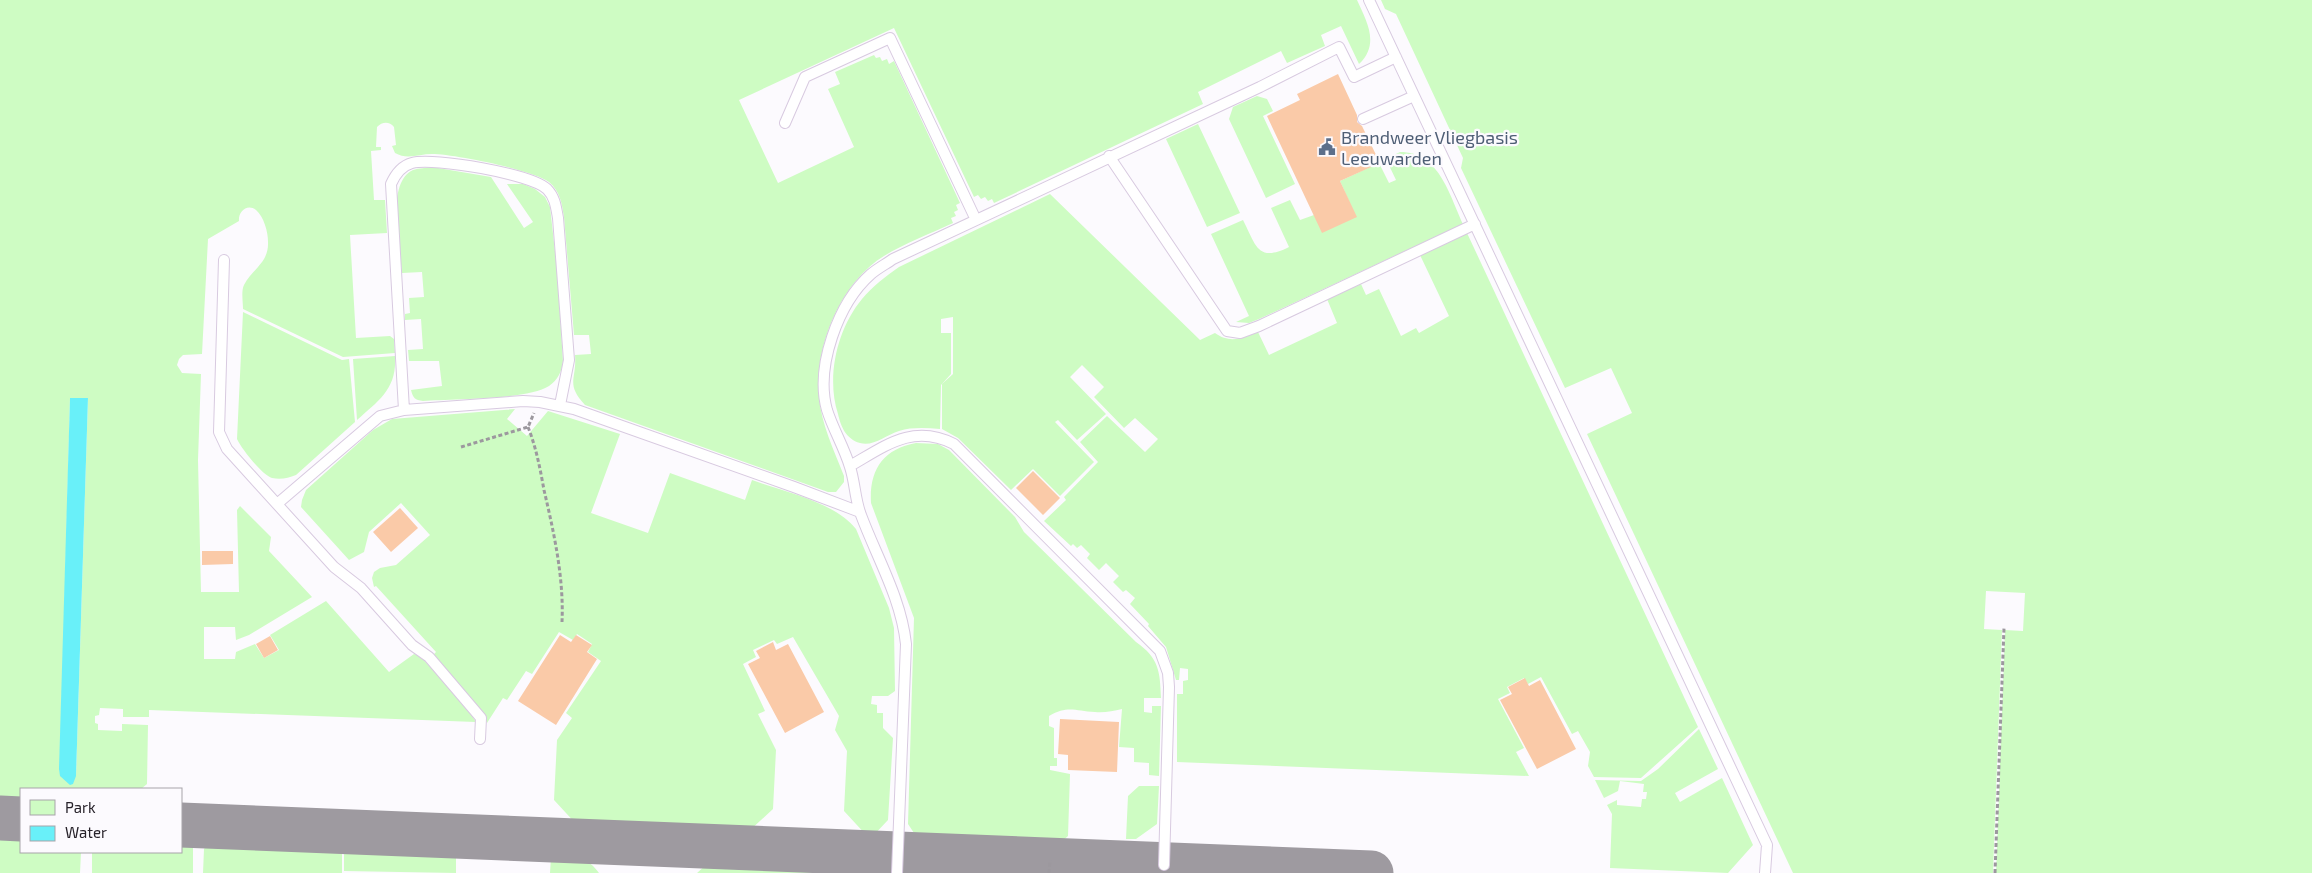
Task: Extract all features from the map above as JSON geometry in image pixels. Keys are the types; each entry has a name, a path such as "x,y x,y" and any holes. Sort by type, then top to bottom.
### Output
{"lane":[{"path":"1369,0 1767,845 1766,873"},
{"path":"785,123 805,77 890,38 976,220"},
{"path":"897,873 906,644 904,622 898,602 860,512 850,466 827,409 825,394 825,364 829,346 841,316 854,294 871,274 893,259 1109,156 1260,87 1339,47 1354,77 1396,57"},
{"path":"1363,119 1414,96"},
{"path":"1109,156 1227,331 1240,333 1259,326 1475,224"},
{"path":"404,410 391,184 394,176 407,164 432,161 525,178 546,188 553,198 558,226 569,360 560,405"},
{"path":"224,260 219,432 227,449 334,567 361,588 412,645 429,657 481,718 480,739"},
{"path":"277,504 369,424 385,414 404,410 498,402 540,402 560,405 860,512"},
{"path":"850,466 902,438 927,435 940,437 954,444 1160,651 1168,673 1169,687 1164,865"}],"path":[{"path":"461,447 528,426 540,402"},
{"path":"528,426 534,440 549,511 560,576 563,604 562,622"},
{"path":"1995,873 2004,628"},
{"path":"1049,873 1050,860"}],"green space":[{"path":"0,0 1357,0 1370,33 1369,49 1359,64 1341,26 1321,35 1325,46 1287,63 1281,51 1198,92 1203,104 994,203 992,199 988,201 985,197 981,199 978,195 974,197 894,28 739,100 778,183 854,147 828,89 840,84 835,72 874,55 876,58 880,57 882,61 887,59 889,64 894,61 960,203 956,205 958,210 954,212 956,216 951,218 953,223 892,251 869,267 843,299 834,317 821,357 819,396 822,417 828,437 844,476 844,482 836,492 828,492 585,405 575,391 573,381 575,355 591,354 589,335 574,335 564,217 556,189 540,177 493,164 443,155 400,155 395,153 392,146 396,145 394,127 388,123 381,124 377,127 376,147 381,147 381,150 371,151 374,200 385,200 387,233 350,235 356,338 390,336 394,339 395,353 343,357 243,309 243,287 247,279 263,261 268,249 265,225 253,208 246,208 240,215 239,221 208,239 202,354 183,355 177,365 182,373 201,374 198,460 201,592 239,592 237,510 240,506 271,537 269,551 312,597 249,635 236,640 235,627 204,627 204,659 235,659 236,652 255,644 264,658 279,650 270,635 326,601 389,672 414,654 420,656 462,701 476,722 149,710 149,717 123,717 123,709 100,708 99,715 95,716 98,730 122,731 122,724 148,725 147,784 142,788 20,788 20,803 0,802","holes":["70,398 88,398 76,776 60,776"]},
{"path":"1381,0 2312,0 2312,873 1996,873 2005,630 2023,631 2025,593 1986,591 1984,629 2002,630 1993,873 1793,873 1587,434 1632,413 1611,368 1565,388 1461,168 1463,158 1396,14 1385,9"},
{"path":"1257,96 1267,99 1273,111 1263,116 1295,184 1266,198 1229,119 1233,107"},
{"path":"1198,124 1240,213 1207,227 1166,139"},
{"path":"1400,152 1413,154 1424,159 1433,167 1447,188 1463,224 1259,319 1249,323 1236,322 1249,316 1211,234 1243,220 1255,244 1264,252 1270,253 1289,247 1271,208 1290,200 1300,220 1314,215 1356,217 1340,181 1379,163 1389,183 1396,180 1386,159"},
{"path":"432,167 491,177 524,228 533,222 507,184 523,184 535,189 545,197 550,207 557,269 563,361 559,375 549,386 539,391 524,394 489,398 423,401 416,399 413,395 411,390 442,386 439,361 409,361 408,350 423,349 421,319 405,320 405,314 410,313 409,298 424,297 422,272 402,273 397,233 397,202 399,188 404,177 413,170"},
{"path":"1050,194 1200,340 1215,333 1226,338 1236,339 1258,332 1269,355 1337,323 1327,299 1361,284 1366,295 1379,289 1401,336 1416,328 1419,333 1449,316 1420,255 1467,233 1698,727 1641,778 1594,777 1588,766 1590,752 1578,731 1572,734 1541,677 1528,684 1524,678 1507,687 1510,693 1498,699 1524,748 1516,752 1529,776 1177,762 1177,694 1183,694 1183,681 1188,680 1188,669 1180,668 1179,680 1176,680 1166,647 1148,626 1149,624 1130,604 1135,598 1126,590 1123,592 1113,582 1119,576 1106,563 1099,570 1087,558 1090,554 1081,545 1077,548 1073,544 1071,546 1044,521 1066,500 1064,497 1098,462 1080,442 1107,416 1145,452 1158,439 1135,418 1124,428 1094,397 1104,387 1082,365 1070,377 1106,414 1077,440 1058,420 1055,422 1094,462 1060,496 1033,469 1011,490 958,438 942,429 942,384 953,374 953,317 941,319 941,333 951,333 951,374 941,385 940,429 919,428 904,430 865,444 851,439 845,432 839,419 833,385 836,354 846,324 862,299 899,267"},
{"path":"243,312 342,360 349,359 355,422 296,475 290,477 278,479 268,476 252,461 237,439"},
{"path":"395,356 395,367 390,385 379,400 357,420 353,359"},
{"path":"515,409 507,419 527,436 548,411 620,434 591,513 648,533 670,473 745,500 752,480 822,505 847,520 856,529 889,608 894,628 895,691 888,696 872,696 871,704 877,705 877,713 883,713 883,728 893,738 888,820 872,837 868,837 844,811 847,751 835,730 839,716 793,637 777,644 774,640 753,650 756,657 743,664 765,711 758,714 776,750 773,809 747,833 578,826 554,800 557,740 572,718 566,713 601,661 588,652 592,644 577,634 573,640 559,632 532,674 526,671 507,700 503,698 487,723 484,714 433,655 436,652 376,586 374,587 372,578 374,572 380,568 396,565 430,535 401,503 369,532 364,552 349,560 301,507 306,490 373,430 392,419"},
{"path":"916,443 938,444 949,450 1015,517 1024,532 1144,648 1157,666 1161,698 1144,698 1144,712 1152,713 1152,706 1161,706 1159,776 1149,775 1149,763 1134,762 1134,748 1119,747 1122,709 1102,712 1067,710 1049,716 1049,726 1054,728 1054,758 1057,758 1057,766 1050,766 1050,770 1070,774 1068,836 1058,845 924,840 914,833 908,824 914,618 871,503 871,491 880,463 895,450"},
{"path":"1699,729 1718,769 1675,793 1680,802 1722,778 1753,845 1728,873 1610,868 1612,814 1607,805 1617,800 1617,805 1641,807 1642,799 1646,799 1647,792 1643,792 1644,784 1620,781 1618,791 1604,798 1595,780 1641,781 1658,769"},
{"path":"1139,786 1159,786 1157,824 1136,839 1126,839 1128,796"},
{"path":"0,834 20,835 20,853 81,853 80,873 0,873"},
{"path":"182,842 189,842 193,845 193,873 92,873 92,853 182,853"},
{"path":"208,843 342,848 342,873 203,873 204,849"},
{"path":"344,848 456,852 456,873 344,871"},
{"path":"551,857 571,857 584,860 599,873 550,873"},
{"path":"707,864 847,869 851,873 697,873"}],"water":[{"path":"70,398 88,398 76,776 73,784 70,785 60,776 59,769"}],"building":[{"name":"Brandweer Vliegbasis Leeuwarden","path":"1338,74 1357,115 1357,122 1362,126 1380,163 1340,181 1357,217 1322,233 1267,116 1300,100 1297,94"},
{"path":"1033,471 1060,498 1043,515 1016,488"},
{"path":"400,508 418,528 391,552 373,532"},
{"path":"202,551 233,551 233,564 202,565"},
{"path":"560,635 571,642 576,635 592,645 587,652 597,659 556,725 518,701"},
{"path":"270,636 278,650 264,658 256,644"},
{"path":"773,642 776,650 788,644 824,712 785,733 748,664 760,658 756,651"},
{"path":"1525,678 1529,686 1540,680 1576,749 1537,769 1500,700 1512,694 1508,687"},
{"path":"1060,719 1119,722 1117,772 1068,770 1068,755 1058,754"}],"taxiway":[{"path":"0,818 20,819"},
{"path":"182,825 1371,873"}],"place":[{"name":"Brandweer Vliegbasis Leeuwarden","path":"1327,147"}]}
